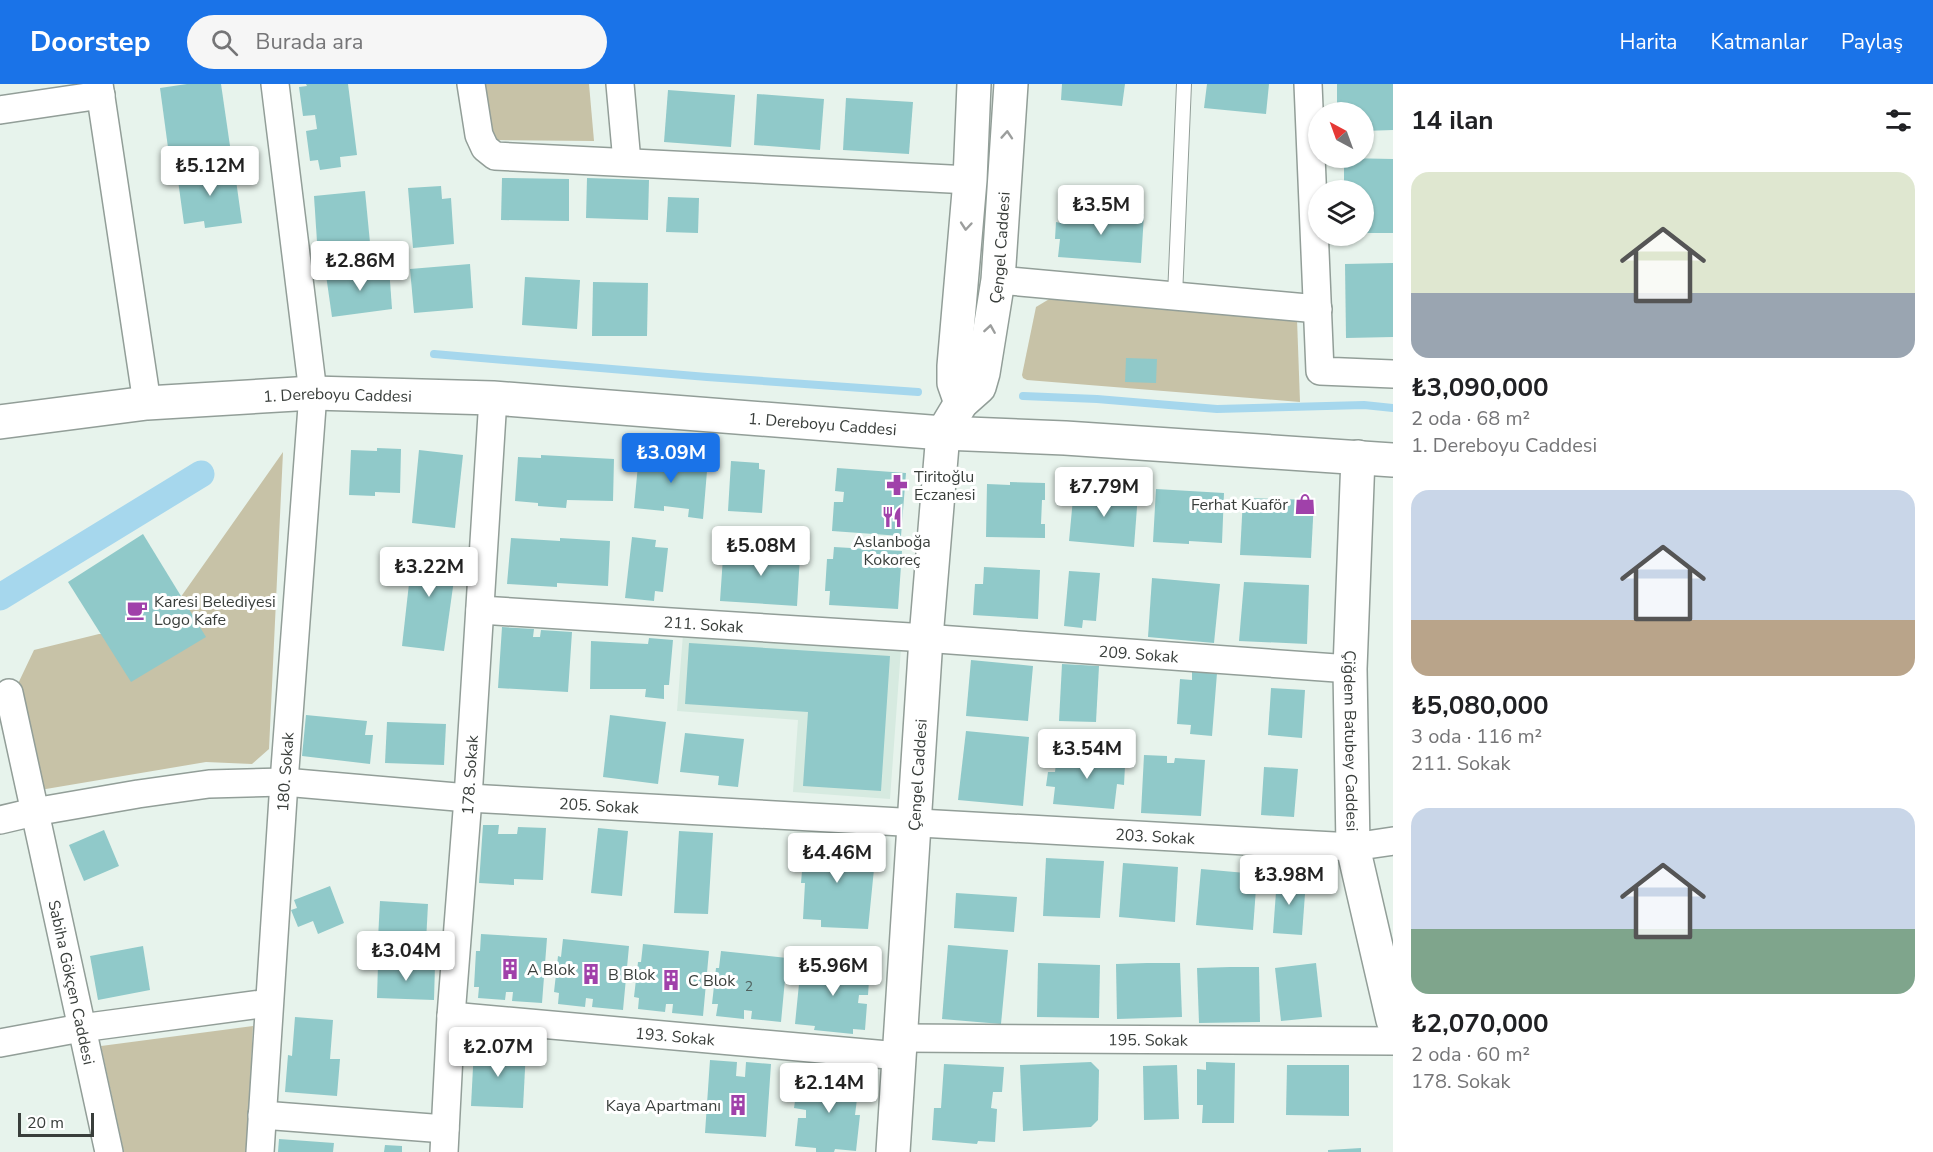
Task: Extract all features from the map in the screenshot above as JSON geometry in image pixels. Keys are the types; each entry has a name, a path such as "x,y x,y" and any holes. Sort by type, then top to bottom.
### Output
{"main road":[{"name":"Çengel Caddesi","path":"965,391 974,84"},
{"name":"Çengel Caddesi","path":"893,1152 926,638 944,433 965,391 983,373 998,280 1011,84"},
{"name":"1. Dereboyu Caddesi","path":"0,422 147,403 313,393 494,398 944,433 1065,438 1393,460"},
{"name":"Çiğdem Batubey Caddesi","path":"1359,458 1350,669 1353,847 1393,1020"}],"street":[{"name":"180. Sokak","path":"260,1152 284,782 313,393 275,84"},
{"path":"471,84 478,135 484,148 495,156 970,180"},
{"path":"620,84 627,162"},
{"path":"1308,84 1320,370 1393,374"},
{"path":"0,110 100,90 147,403"},
{"path":"998,280 1318,309"},
{"name":"178. Sokak","path":"445,1141 451,1016 468,798 494,398"},
{"name":"211. Sokak","path":"480,610 926,638"},
{"name":"209. Sokak","path":"926,638 1350,669"},
{"name":"Sabiha Gökçen Caddesi","path":"9,693 109,1152"},
{"name":"205. Sokak","path":"0,820 138,794 209,784 284,782 468,798 915,822"},
{"name":"203. Sokak","path":"915,822 1353,847 1393,841"},
{"path":"0,1043 81,1028 269,1003"},
{"name":"193. Sokak","path":"451,1016 900,1047"},
{"name":"195. Sokak","path":"900,1047 1393,1041"},
{"path":"262,1115 445,1141"}],"lane":[{"path":"1175,296 1184,84"}],"shaded area":[{"path":"482,84 589,84 594,141 491,140"},
{"path":"1051,298 1297,319 1300,402 1027,380 1022,375 1036,307"},
{"path":"283,452 269,749 252,764 206,762 40,790 15,690 34,650 99,634 154,635"},
{"path":"683,634 901,649 890,799 793,792 798,720 677,711"},
{"path":"253,1026 247,1152 124,1152 101,1046"}],"building":[{"path":"187,84 221,84 230,146 169,155 160,88"},
{"path":"306,84 348,84 357,155 340,157 341,167 320,170 318,160 310,161 306,131 317,129 315,115 303,116 299,87 307,86"},
{"path":"1062,84 1125,84 1122,106 1061,100"},
{"path":"1207,84 1269,84 1266,114 1204,108"},
{"path":"1337,84 1393,84 1393,130 1374,131 1374,102 1337,102"},
{"path":"668,90 735,95 731,147 664,142"},
{"path":"757,94 824,99 820,150 754,145"},
{"path":"846,98 913,102 909,154 843,150"},
{"path":"1374,159 1393,159 1393,233 1374,233 1374,180 1344,180 1344,168 1374,168"},
{"path":"234,166 242,223 205,228 204,221 184,224 177,173"},
{"path":"502,178 569,179 569,221 501,220"},
{"path":"587,178 649,180 648,220 586,218"},
{"path":"441,186 442,199 451,198 454,244 413,248 408,188"},
{"path":"365,191 371,253 318,257 314,196"},
{"path":"668,197 699,198 698,233 666,232"},
{"path":"1062,209 1144,214 1141,263 1058,257 1060,239 1055,239 1056,222 1061,223"},
{"path":"1393,263 1393,337 1346,338 1345,264"},
{"path":"470,264 473,308 414,313 410,269"},
{"path":"389,267 392,309 332,317 326,275"},
{"path":"525,277 580,280 577,329 522,325"},
{"path":"593,282 648,283 647,336 592,336"},
{"path":"1126,358 1157,359 1156,383 1125,382"},
{"path":"377,448 401,449 400,493 375,492 375,496 349,495 351,450 377,451"},
{"path":"419,450 463,455 455,528 412,523"},
{"path":"639,454 675,457 674,464 690,465 691,457 708,459 703,519 688,517 689,509 664,506 664,511 634,508"},
{"path":"541,455 614,459 613,501 567,500 566,508 538,506 538,503 515,501 518,457 541,458"},
{"path":"731,461 759,463 759,469 765,470 762,513 728,511"},
{"path":"837,468 906,473 901,536 832,531 834,502 843,502 844,492 835,491"},
{"path":"1010,482 1045,483 1041,524 1045,524 1045,538 986,537 987,484 1010,485"},
{"path":"1074,488 1138,494 1134,547 1069,541"},
{"path":"1156,489 1224,493 1222,543 1153,542"},
{"path":"1243,498 1314,500 1311,558 1240,555"},
{"name":"Karesi Belediyesi Logo Kafe","path":"143,534 206,637 131,682 68,582"},
{"path":"632,537 656,540 655,547 668,548 663,592 655,591 654,601 625,598"},
{"path":"511,538 610,541 608,586 557,583 557,587 507,584"},
{"path":"730,547 794,551 800,556 797,606 720,601 723,557 729,558"},
{"path":"834,547 902,551 898,609 829,605 830,591 825,591 827,559 833,559"},
{"path":"413,548 458,551 444,651 402,646"},
{"path":"984,567 1040,570 1038,619 973,615 975,584 983,584"},
{"path":"1069,571 1100,573 1096,621 1083,620 1082,628 1064,626"},
{"path":"1152,578 1220,584 1214,643 1148,637"},
{"path":"1244,582 1309,585 1307,644 1239,641"},
{"path":"502,627 534,629 533,637 540,637 541,630 572,632 568,692 498,688"},
{"path":"649,638 673,640 669,685 664,685 664,699 645,697 646,689 590,689 591,641 648,644"},
{"path":"689,643 890,656 881,791 803,786 808,712 685,704"},
{"path":"971,660 1033,666 1028,721 966,716"},
{"path":"1062,664 1099,666 1096,722 1059,721"},
{"path":"1192,671 1217,673 1212,736 1190,734 1191,725 1177,724 1180,679 1192,680"},
{"path":"1271,688 1305,690 1302,738 1268,735"},
{"path":"306,715 367,721 365,735 373,735 370,764 302,756"},
{"path":"610,715 666,722 658,784 603,777"},
{"path":"387,722 446,724 444,765 385,763"},
{"path":"966,731 1029,737 1023,806 958,800"},
{"path":"685,733 744,739 738,787 718,785 719,776 680,772"},
{"path":"1095,750 1120,752 1119,765 1125,766 1124,785 1117,784 1114,809 1053,804 1055,787 1046,786 1048,772 1055,772 1057,754 1094,759"},
{"path":"1144,755 1167,756 1167,763 1174,763 1175,758 1205,760 1201,816 1141,813"},
{"path":"1264,767 1298,769 1294,817 1261,815"},
{"path":"483,825 499,825 498,834 517,834 518,827 546,828 543,880 514,879 514,885 479,883"},
{"path":"598,828 628,831 622,896 591,893"},
{"path":"104,830 119,866 84,881 69,845"},
{"path":"679,831 713,833 708,914 674,913"},
{"path":"799,843 876,849 868,929 821,927 821,920 803,919 805,883 801,883 802,871 797,870"},
{"path":"1046,858 1104,861 1100,918 1043,916"},
{"path":"1123,863 1178,867 1175,922 1119,917"},
{"path":"1201,869 1257,874 1253,930 1196,925"},
{"path":"1277,878 1306,880 1302,935 1273,933"},
{"path":"330,886 344,923 318,934 313,921 298,927 291,910 297,908 294,900"},
{"path":"956,893 1017,897 1014,932 954,928"},
{"path":"380,901 428,904 426,942 378,939"},
{"name":"A Blok","path":"481,934 547,938 542,1003 512,1001 513,992 506,992 505,1000 478,998 479,987 474,987 476,951 480,951"},
{"name":"B Blok","path":"563,939 629,946 623,1010 592,1007 593,999 586,998 585,1007 558,1004 559,993 554,992 558,956 561,957"},
{"name":"C Blok","path":"643,944 709,951 703,1016 672,1013 673,1004 666,1004 665,1012 638,1009 639,998 634,997 638,962 641,962"},
{"path":"948,945 1008,950 1001,1024 942,1019"},
{"path":"143,946 150,990 98,1000 90,956"},
{"path":"721,951 787,958 781,1022 751,1019 752,1011 744,1010 744,1019 716,1016 718,1004 712,1004 716,968 719,968"},
{"path":"819,962 870,966 868,995 859,995 858,1003 867,1004 865,1030 853,1029 853,1034 814,1030 815,1026 795,1024 801,964 819,965"},
{"path":"1038,963 1100,965 1099,1018 1037,1017"},
{"path":"1180,963 1182,1017 1117,1019 1116,964"},
{"path":"1316,963 1322,1017 1281,1021 1275,968"},
{"path":"378,964 435,965 434,1000 377,998"},
{"path":"1259,967 1260,1022 1199,1023 1197,968"},
{"path":"295,1017 333,1020 330,1059 340,1059 337,1096 285,1092 288,1055 292,1056"},
{"path":"474,1048 526,1050 523,1108 471,1106"},
{"name":"Kaya Apartmanı","path":"710,1060 737,1062 736,1076 745,1077 746,1062 771,1064 766,1137 705,1133"},
{"path":"1091,1062 1099,1070 1098,1120 1091,1127 1023,1131 1020,1065"},
{"path":"1206,1062 1235,1063 1234,1123 1202,1123 1203,1105 1197,1105 1197,1069 1206,1070"},
{"path":"944,1064 1004,1067 1002,1092 993,1092 991,1108 997,1109 995,1142 978,1141 977,1144 932,1140 934,1108 941,1108"},
{"path":"1177,1065 1179,1119 1144,1120 1143,1066"},
{"path":"1287,1065 1349,1065 1349,1116 1286,1115"},
{"path":"818,1076 865,1080 863,1100 857,1099 855,1115 860,1115 856,1151 835,1149 834,1152 816,1152 816,1148 795,1146 798,1118 806,1118 806,1110 794,1108 798,1080 818,1082"},
{"path":"279,1139 334,1143 333,1152 278,1152"},
{"path":"385,1145 402,1146 402,1152 384,1152"},
{"path":"1361,1148 1361,1152 1328,1152 1328,1150"}],"waterway":[{"path":"434,354 918,392"},
{"path":"1023,396 1097,399 1217,409 1364,405 1393,408"},
{"path":"0,597 201,474"}],"place":[{"name":"Tiritoğlu Eczanesi","path":"897,485"},
{"name":"Ferhat Kuaför","path":"1305,504"},
{"name":"Aslanboğa Kokoreç","path":"892,517"},
{"name":"Karesi Belediyesi Logo Kafe","path":"137,610"},
{"name":"A Blok","path":"510,969"},
{"name":"B Blok","path":"591,974"},
{"name":"C Blok","path":"671,980"},
{"name":"Kaya Apartmanı","path":"738,1105"}]}
